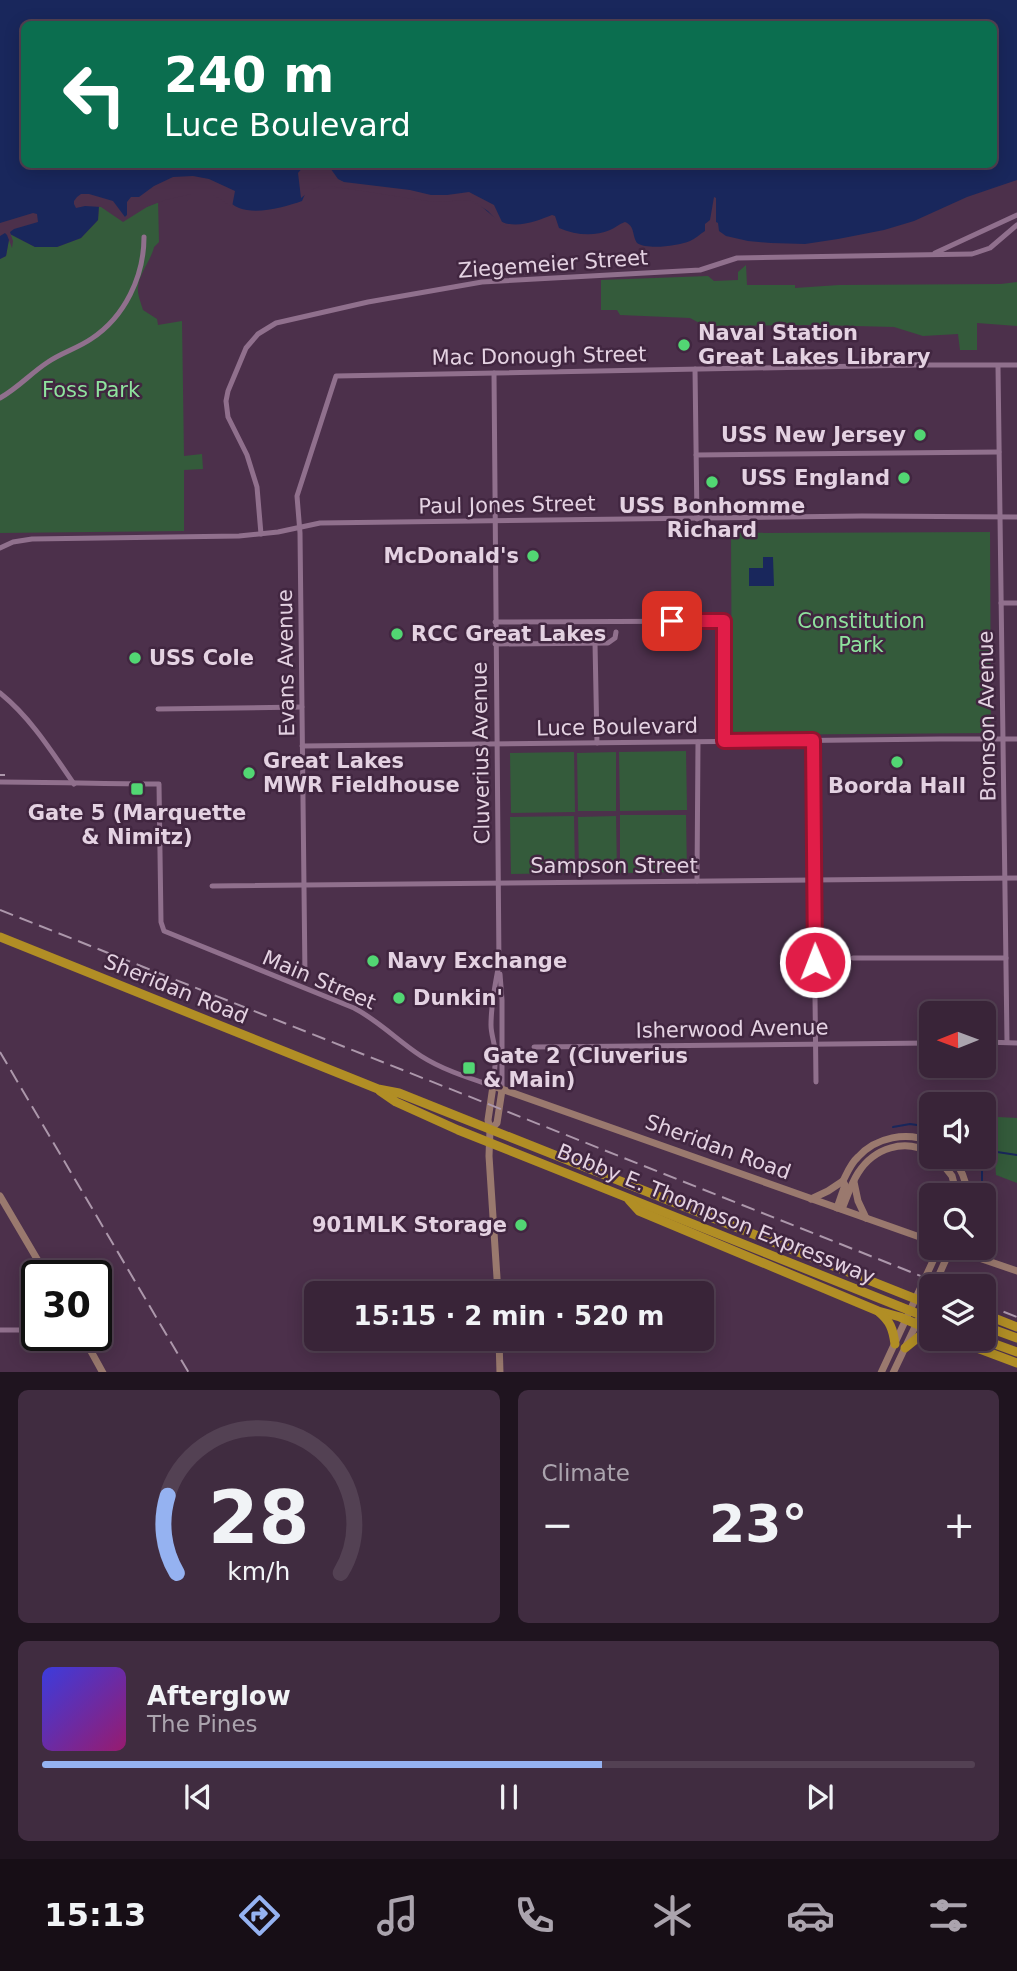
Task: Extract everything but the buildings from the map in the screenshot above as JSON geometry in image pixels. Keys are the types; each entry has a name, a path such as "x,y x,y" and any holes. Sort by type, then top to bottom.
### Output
{"highway":[{"name":"Sheridan Road","path":"0,937 378,1089 399,1093 490,1130"},
{"name":"Sheridan Road","path":"378,1089 396,1102 489,1142"},
{"name":"Bobby E. Thompson Expressway","path":"490,1130 919,1300"},
{"name":"Bobby E. Thompson Expressway","path":"489,1142 919,1314"},
{"path":"627,1198 639,1211 707,1241 919,1325"},
{"path":"878,1311 891,1325 895,1343"},
{"path":"996,1319 1017,1327"},
{"path":"996,1330 1017,1338"},
{"path":"905,1348 919,1337"},
{"path":"996,1344 1017,1352"},
{"path":"985,1351 1017,1363"}],"street":[{"path":"932,254 1017,215"},
{"name":"Ziegemeier Street","path":"261,534 257,486 247,456 228,417 226,401 246,348 258,334 276,323 368,302 482,282 700,270 737,258 980,252 999,242 1017,225"},
{"path":"0,398 50,360 91,339 104,329 125,305 133,289 141,268 144,237"},
{"name":"Mac Donough Street","path":"329,396 336,376 1017,365"},
{"name":"Bronson Avenue","path":"998,366 1007,1042"},
{"path":"695,369 697,519"},
{"name":"Cluverius Avenue","path":"494,373 496,744 502,1090"},
{"name":"Evans Avenue","path":"305,976 300,527 297,496 329,396"},
{"path":"696,455 999,452"},
{"name":"Paul Jones Street","path":"0,548 32,539 239,536 320,523 1017,517"},
{"path":"0,539 9,544"},
{"path":"1001,603 1017,604"},
{"path":"495,622 724,621 724,741"},
{"path":"495,644 611,642 616,632"},
{"path":"595,643 597,743"},
{"path":"0,693 28,721 74,784"},
{"path":"158,709 302,707"},
{"path":"813,740 817,1082"},
{"name":"Luce Boulevard","path":"302,746 1017,740"},
{"path":"697,881 698,742"},
{"path":"0,782 74,784"},
{"name":"Main Street","path":"74,784 159,784 161,922 164,931 354,1008 373,1019 425,1059 493,1086"},
{"name":"Sampson Street","path":"212,886 1017,878"},
{"path":"853,958 1006,958"},
{"name":"Cluverius Avenue","path":"493,1086 495,1048 491,1039 491,1022 499,964"},
{"path":"996,1042 1017,1043"},
{"name":"Isherwood Avenue","path":"534,1047 919,1043"},
{"path":"493,1086 488,1120 497,1281"},
{"name":"Sheridan Road","path":"493,1086 919,1237"},
{"path":"490,1130 497,1123 502,1090"},
{"path":"811,1199 843,1181 858,1157 880,1141 894,1136 919,1139"},
{"path":"840,1208 866,1163 873,1156 893,1147 919,1148"},
{"path":"840,1208 845,1185 843,1181"},
{"path":"854,1182 866,1218"},
{"path":"0,1196 38,1260"},
{"path":"881,1372 934,1260"},
{"path":"984,1260 1017,1271"},
{"path":"893,1372 919,1318"},
{"path":"0,1331 21,1330"},
{"path":"91,1351 102,1372"},
{"path":"499,1351 500,1372"}],"green space":[{"name":"Foss Park","path":"158,199 159,242 143,272 138,290 143,310 157,319 158,325 182,321 184,456 202,454 203,469 184,470 184,531 0,533 0,259 6,256 10,234 35,247 57,247 81,238 98,220 99,204"},
{"path":"746,265 747,285 795,285 795,288 1017,282 1017,326 977,323 977,350 960,350 958,334 923,336 894,327 705,326 690,318 620,315 617,310 601,310 601,280 708,276 714,281 738,280 738,272"},
{"name":"Constitution Park","path":"990,532 991,733 732,735 731,533"},
{"path":"686,751 687,810 620,811 619,752"},
{"path":"574,752 575,812 511,813 510,753"},
{"path":"616,752 616,811 578,811 577,753"},
{"path":"620,815 686,815 687,872 620,873"},
{"path":"574,816 575,873 511,874 510,817"},
{"path":"616,816 617,872 579,873 578,817"},
{"path":"998,1117 1017,1118 1017,1183 996,1175"}],"water":[{"path":"0,0 1017,0 1017,180 967,197 914,221 884,230 805,244 748,241 726,236 719,231 714,197 705,231 684,243 648,246 637,243 632,228 625,222 604,232 578,234 559,228 555,216 552,215 521,224 502,222 471,197 434,198 329,183 308,187 302,201 262,210 239,208 216,192 202,190 170,197 124,218 99,205 98,220 81,238 57,247 35,247 10,234 6,256 0,259"},
{"path":"763,557 773,557 774,586 749,586 749,568 763,568"}],"pier":[{"path":"302,168 330,168 338,179 344,182 431,195 469,192 494,205 502,222 509,227 501,225 488,211 471,200 434,202 329,186 311,190 301,198 298,173"},
{"path":"193,176 209,179 235,191 232,207 212,194 191,194 147,207 123,222 101,207 76,208 74,204 81,194 89,194 113,201 125,217 127,202 131,197 139,197 173,177"},
{"path":"37,214 38,222 10,232 12,248 5,233 0,236 0,223"}],"waterway":[{"path":"893,1127 919,1125"},
{"path":"996,1152 1017,1155"},
{"path":"982,1169 982,1183"}],"railway":[{"path":"0,775 5,775"},
{"path":"0,910 919,1275"},
{"path":"0,1052 188,1372"},
{"path":"996,1309 1017,1317"}],"place":[{"name":"Naval Station Great Lakes Library","path":"684,345"},
{"name":"USS New Jersey","path":"920,435"},
{"name":"USS England","path":"904,478"},
{"name":"USS Bonhomme Richard","path":"712,482"},
{"name":"McDonald's","path":"533,556"},
{"name":"RCC Great Lakes","path":"397,634"},
{"name":"USS Cole","path":"135,658"},
{"name":"Boorda Hall","path":"897,762"},
{"name":"Great Lakes MWR Fieldhouse","path":"249,773"},
{"name":"Gate 5 (Marquette & Nimitz)","path":"137,789"},
{"name":"Navy Exchange","path":"373,961"},
{"name":"Dunkin'","path":"399,998"},
{"name":"Gate 2 (Cluverius & Main)","path":"469,1068"},
{"name":"901MLK Storage","path":"521,1225"}],"route":[{"path":"672,621 724,621 724,741 813,740 815,962"}]}
